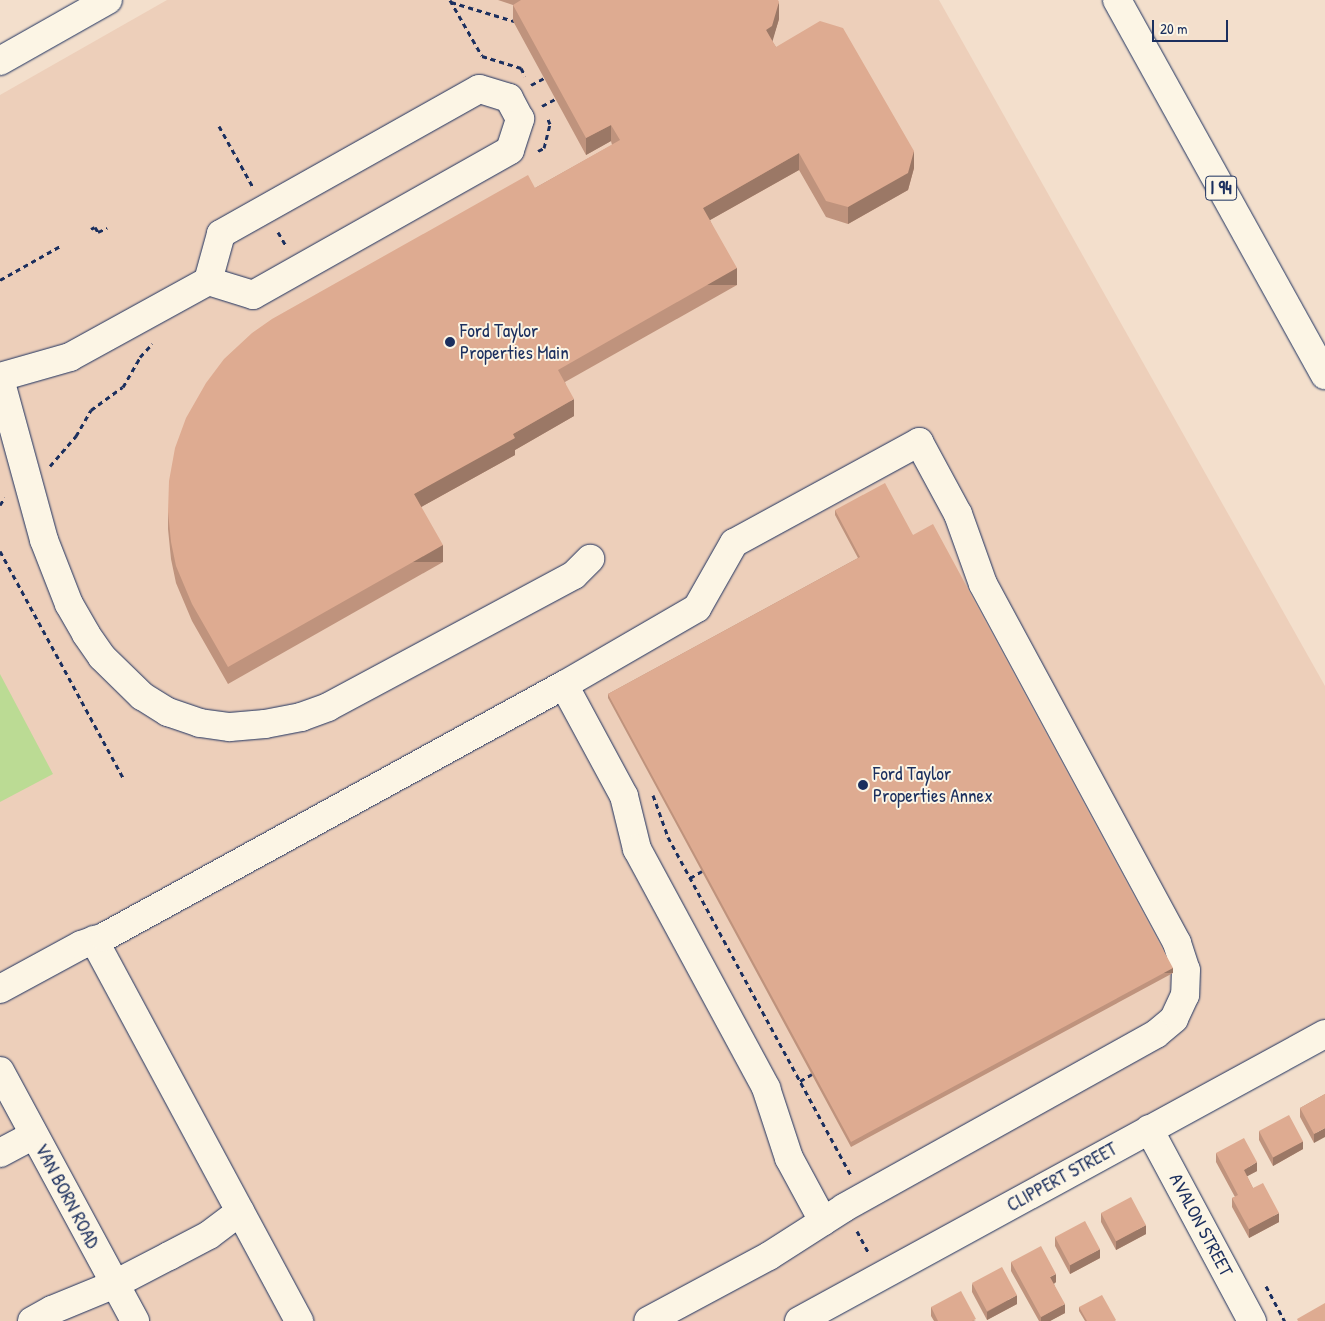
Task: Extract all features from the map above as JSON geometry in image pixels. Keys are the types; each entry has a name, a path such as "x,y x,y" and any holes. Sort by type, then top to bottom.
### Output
{"main road":[{"path":"0,61 108,0"},
{"name":"I 94","path":"1117,0 1325,375"},
{"path":"208,281 220,234 478,89 508,98 520,119 510,150 253,295 208,281 70,357 0,378 44,540 66,597 86,634 102,657 142,696 168,712 200,722 230,727 265,724 301,717 328,707 574,574 590,558"},
{"path":"0,989 81,945 104,937 564,684 697,608 734,543 918,442 958,514 983,584 1177,943 1186,970 1185,995 1174,1019 1156,1034 823,1221 769,1256 648,1321"},
{"path":"564,684 624,796 637,849 766,1088 789,1158 823,1221"},
{"path":"94,940 299,1321"},
{"name":"CLIPPERT STREET","path":"799,1321 1325,1034"},
{"name":"VAN BORN ROAD","path":"0,1071 135,1321"},
{"name":"AVALON STREET","path":"1149,1129 1252,1321"},
{"path":"0,1153 34,1135"},
{"path":"32,1321 52,1310 115,1284 209,1235 240,1212"}],"path":[{"path":"451,2 514,21"},
{"path":"530,86 544,78"},
{"path":"541,106 555,98"},
{"path":"91,229 95,227 98,232 107,228"},
{"path":"0,280 62,245"},
{"path":"0,551 124,779"},
{"path":"650,789 668,837 853,1180"},
{"path":"690,878 702,871"},
{"path":"800,1081 812,1074"},
{"path":"856,1230 874,1262"},
{"path":"1266,1286 1285,1321"}],"shaded area":[{"path":"167,0 939,0 1325,686 1325,1049 811,1321 0,1321 0,95"}],"green space":[{"path":"0,674 53,774 0,802"}],"building":[{"name":"Ford Taylor Properties Main","path":"521,0 778,0 772,26 766,30 776,47 820,21 843,28 914,151 908,173 848,207 826,201 799,153 703,208 737,268 558,370 574,399 513,434 515,438 414,494 443,545 228,667 192,604 176,566 168,512 169,481 175,448 186,418 206,383 224,359 252,333 272,319 528,175 535,188 620,140 611,125 586,138 513,5"},
{"name":"Ford Taylor Properties Annex","path":"885,483 913,535 933,524 1173,968 851,1142 608,694 860,557 835,510"},
{"path":"1325,1094 1325,1128 1314,1134 1300,1108"},
{"path":"1289,1115 1303,1141 1273,1157 1259,1131"},
{"path":"1244,1138 1257,1162 1244,1170 1253,1188 1263,1183 1279,1213 1249,1229 1232,1198 1238,1195 1216,1153"},
{"path":"1131,1197 1146,1225 1116,1241 1101,1213"},
{"path":"1085,1221 1100,1249 1070,1265 1055,1237"},
{"path":"1041,1246 1056,1274 1050,1277 1065,1304 1041,1317 1011,1262"},
{"path":"1002,1267 1017,1295 987,1311 972,1283"},
{"path":"961,1291 976,1319 972,1321 938,1321 931,1307"},
{"path":"1102,1295 1116,1320 1087,1321 1079,1307"},
{"path":"1325,1303 1325,1321 1298,1321 1297,1319"}],"place":[{"name":"Ford Taylor Properties Main","path":"450,342"},
{"name":"Ford Taylor Properties Annex","path":"863,785"}]}
